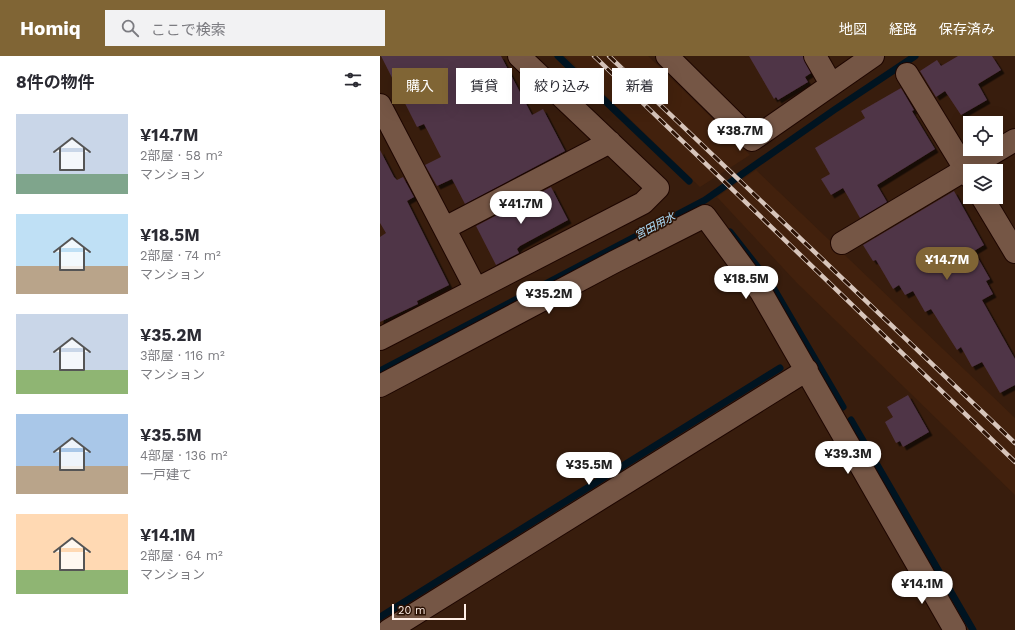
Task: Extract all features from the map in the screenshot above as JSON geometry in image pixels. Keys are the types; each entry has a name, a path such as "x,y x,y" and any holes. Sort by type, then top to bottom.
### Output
{"street":[{"path":"380,339 643,203 658,188 519,56"},
{"path":"667,56 752,140 873,56"},
{"path":"816,56 831,84"},
{"path":"907,74 963,166"},
{"path":"380,105 476,289"},
{"path":"982,164 1015,140"},
{"path":"445,228 610,142"},
{"path":"842,243 963,177"},
{"path":"986,204 1015,252"},
{"path":"380,386 614,262 705,216 761,292 955,630"},
{"path":"389,630 807,370"}],"shaded area":[{"path":"565,56 648,56 660,68 612,68 612,102 604,94 604,68 577,68"},
{"path":"668,75 750,155 700,187 614,104 668,104"},
{"path":"756,170 1015,418 1015,495 797,283 717,197"}],"building":[{"path":"381,56 501,56 507,68 456,68 456,104 512,104 512,77 520,92 520,104 526,104 532,115 543,109 565,151 465,204 452,179 437,186 425,165 441,157 424,124 417,127 405,104 448,104 448,68 392,68 392,78"},
{"path":"749,56 803,56 811,73 805,77 808,82 778,100 776,97 774,99"},
{"path":"958,56 992,56 1001,70 978,84 987,100 961,115 945,91 936,97 920,71 937,60 941,66"},
{"path":"901,88 914,110 912,111 935,149 877,185 887,202 860,218 843,188 831,195 821,179 830,174 815,148 865,118 861,111"},
{"path":"380,150 394,177 397,180 403,177 414,197 407,201 449,285 417,301 418,304 380,322 380,237 386,233 380,223"},
{"path":"551,187 568,220 520,246 517,249 519,253 496,265 476,226"},
{"path":"954,191 984,245 974,251 990,279 986,281 993,294 982,300 1015,359 1015,385 1000,393 982,362 972,367 961,347 957,350 931,309 925,312 913,291 905,295 899,285 893,289 876,260 873,261 863,245"},
{"path":"908,395 929,432 903,447 900,441 896,443 885,422 893,417 887,407"}],"waterway":[{"path":"558,56 689,181"},
{"name":"宮田用水","path":"380,371 705,200 834,110 915,56"},
{"path":"730,232 771,284 843,407"},
{"path":"380,617 780,368"},
{"path":"851,420 973,630"}],"railway":[{"path":"594,56 1015,462"},
{"path":"609,56 1015,443"}]}
